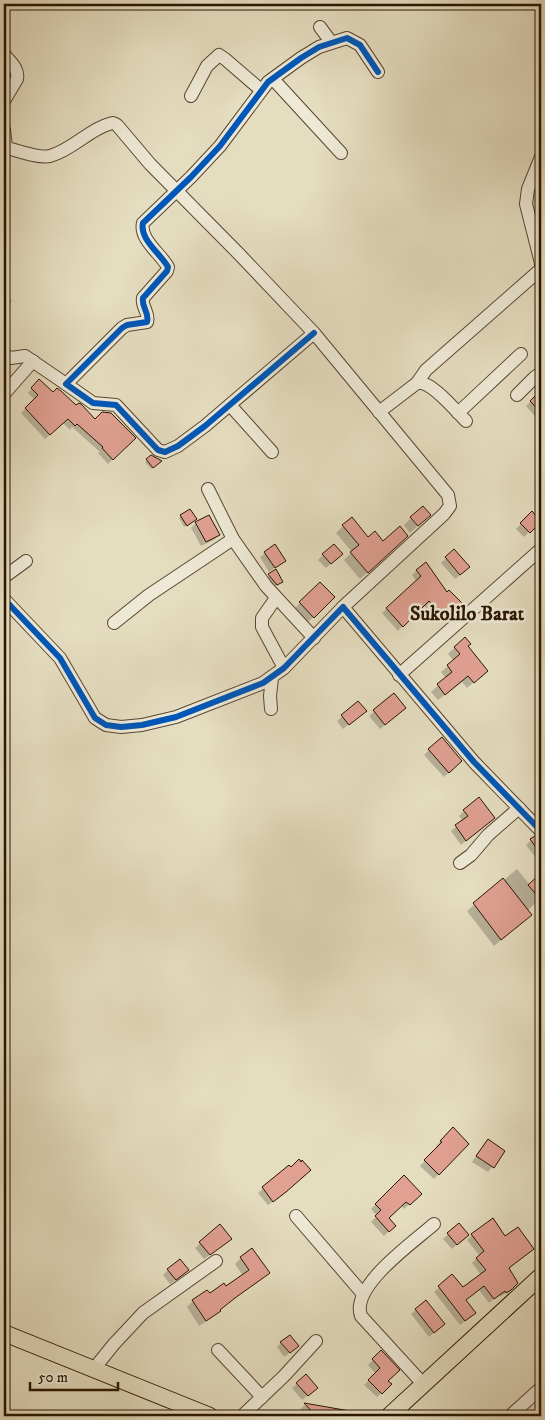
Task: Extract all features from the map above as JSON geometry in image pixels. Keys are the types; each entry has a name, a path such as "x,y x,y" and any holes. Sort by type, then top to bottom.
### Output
{"main road":[{"path":"389,1416 424,1386 541,1276"},
{"path":"4,1333 210,1416"}],"street":[{"path":"320,27 331,42"},
{"path":"66,384 122,328 147,322 148,317 143,304 143,298 167,271 168,267 145,237 142,228 146,220 178,191 220,146 261,90 273,78 312,51 344,38 354,40 364,49 378,72"},
{"path":"4,54 18,72 17,79 4,101"},
{"path":"191,96 207,66 217,55 226,59 261,90"},
{"path":"273,78 341,153"},
{"path":"4,130 5,147 40,156 50,156 108,124 113,123 119,127 150,164 240,254 314,334 441,486 448,495 450,506 444,514 343,607 272,678 239,694 176,717 142,725 121,727 106,725 92,715 60,658 5,604"},
{"path":"379,412 417,383 426,370 540,269 541,266 526,204 528,189 541,157"},
{"path":"4,355 11,358 22,356 33,361 93,403 116,406 162,452 178,446 314,334"},
{"path":"417,383 422,382 435,390 462,417 521,354"},
{"path":"4,394 33,361"},
{"path":"517,395 535,377 538,375 541,377"},
{"path":"230,405 272,452"},
{"path":"208,489 233,539 276,598 314,638"},
{"path":"114,624 148,595 233,539"},
{"path":"399,675 541,549"},
{"path":"5,571 26,561"},
{"path":"276,598 262,618 262,627 284,668"},
{"path":"343,607 474,762 541,831"},
{"path":"271,710 272,678"},
{"path":"460,863 471,855 488,835 519,808"},
{"path":"296,1216 363,1294"},
{"path":"424,1386 361,1316 360,1304 367,1287 379,1272 434,1224"},
{"path":"92,1370 143,1313 216,1261"},
{"path":"242,1416 316,1341"},
{"path":"218,1350 262,1396"},
{"path":"510,1416 541,1388"}],"building":[{"path":"39,379 53,392 57,388 76,405 81,404 95,419 102,412 111,413 136,438 113,460 103,447 77,424 75,426 68,419 50,435 25,408 38,395 31,388"},
{"path":"541,390 541,413 530,401"},
{"path":"151,455 162,461 153,468 146,459"},
{"path":"423,506 431,515 418,526 410,517"},
{"path":"190,509 197,519 187,526 180,515"},
{"path":"532,511 541,522 530,533 520,523"},
{"path":"209,515 220,535 206,542 195,522"},
{"path":"352,517 368,537 375,531 383,541 400,526 408,536 368,573 350,552 359,545 342,525"},
{"path":"275,544 286,561 275,568 264,552"},
{"path":"334,544 343,554 331,564 322,554"},
{"path":"454,549 470,567 460,575 445,557"},
{"path":"426,562 447,592 449,590 463,604 448,619 429,601 403,627 386,608 421,576 416,570"},
{"path":"276,569 283,582 277,585 268,574"},
{"path":"320,582 335,597 314,618 299,602"},
{"path":"465,637 471,644 468,646 488,671 474,683 468,676 445,695 437,684 452,672 447,665 460,654 454,647"},
{"path":"394,693 406,708 385,725 373,710"},
{"path":"358,701 367,711 349,725 341,715"},
{"path":"442,737 462,761 449,773 428,749"},
{"path":"479,797 495,818 466,841 455,825 468,816 463,810"},
{"path":"535,836 541,839 541,854 530,839"},
{"path":"541,873 541,900 528,885"},
{"path":"503,878 532,915 501,940 473,903"},
{"path":"453,1127 469,1144 439,1175 424,1160 442,1142 440,1141"},
{"path":"488,1139 505,1151 494,1168 476,1156"},
{"path":"299,1159 311,1170 273,1202 262,1187 289,1165 291,1167"},
{"path":"404,1175 422,1194 410,1205 406,1202 389,1218 396,1226 389,1232 375,1216 381,1210 375,1204"},
{"path":"493,1218 505,1236 518,1227 534,1249 509,1268 518,1283 511,1290 506,1293 505,1291 494,1299 484,1286 466,1300 476,1313 465,1321 438,1286 452,1274 463,1287 486,1270 476,1258 484,1251 471,1234"},
{"path":"459,1223 469,1235 457,1245 447,1233"},
{"path":"220,1224 232,1239 210,1255 199,1242"},
{"path":"252,1248 270,1273 206,1321 192,1300 207,1290 210,1293 224,1283 226,1286 249,1270 240,1257"},
{"path":"180,1259 189,1270 176,1280 167,1269"},
{"path":"426,1300 445,1324 434,1333 415,1309"},
{"path":"290,1335 299,1346 290,1353 280,1342"},
{"path":"381,1350 400,1370 388,1381 392,1384 382,1394 368,1380 380,1368 372,1359"},
{"path":"306,1374 318,1388 308,1396 296,1383"},
{"path":"304,1403 350,1411 350,1416 316,1416"}],"cycle path":[{"path":"314,333 205,426 178,446 165,452 158,450 116,405 93,403 66,384 122,328 127,325 147,322 143,298 167,271 168,267 147,241 144,235 143,223 220,146 268,82 319,47 347,38 360,45 378,72"},
{"path":"4,599 60,658 95,718 106,725 121,727 142,725 176,717 263,683 284,668 343,607 474,762 541,831"}],"district":[{"name":"Sukolilo Barat","path":"467,613"}]}
